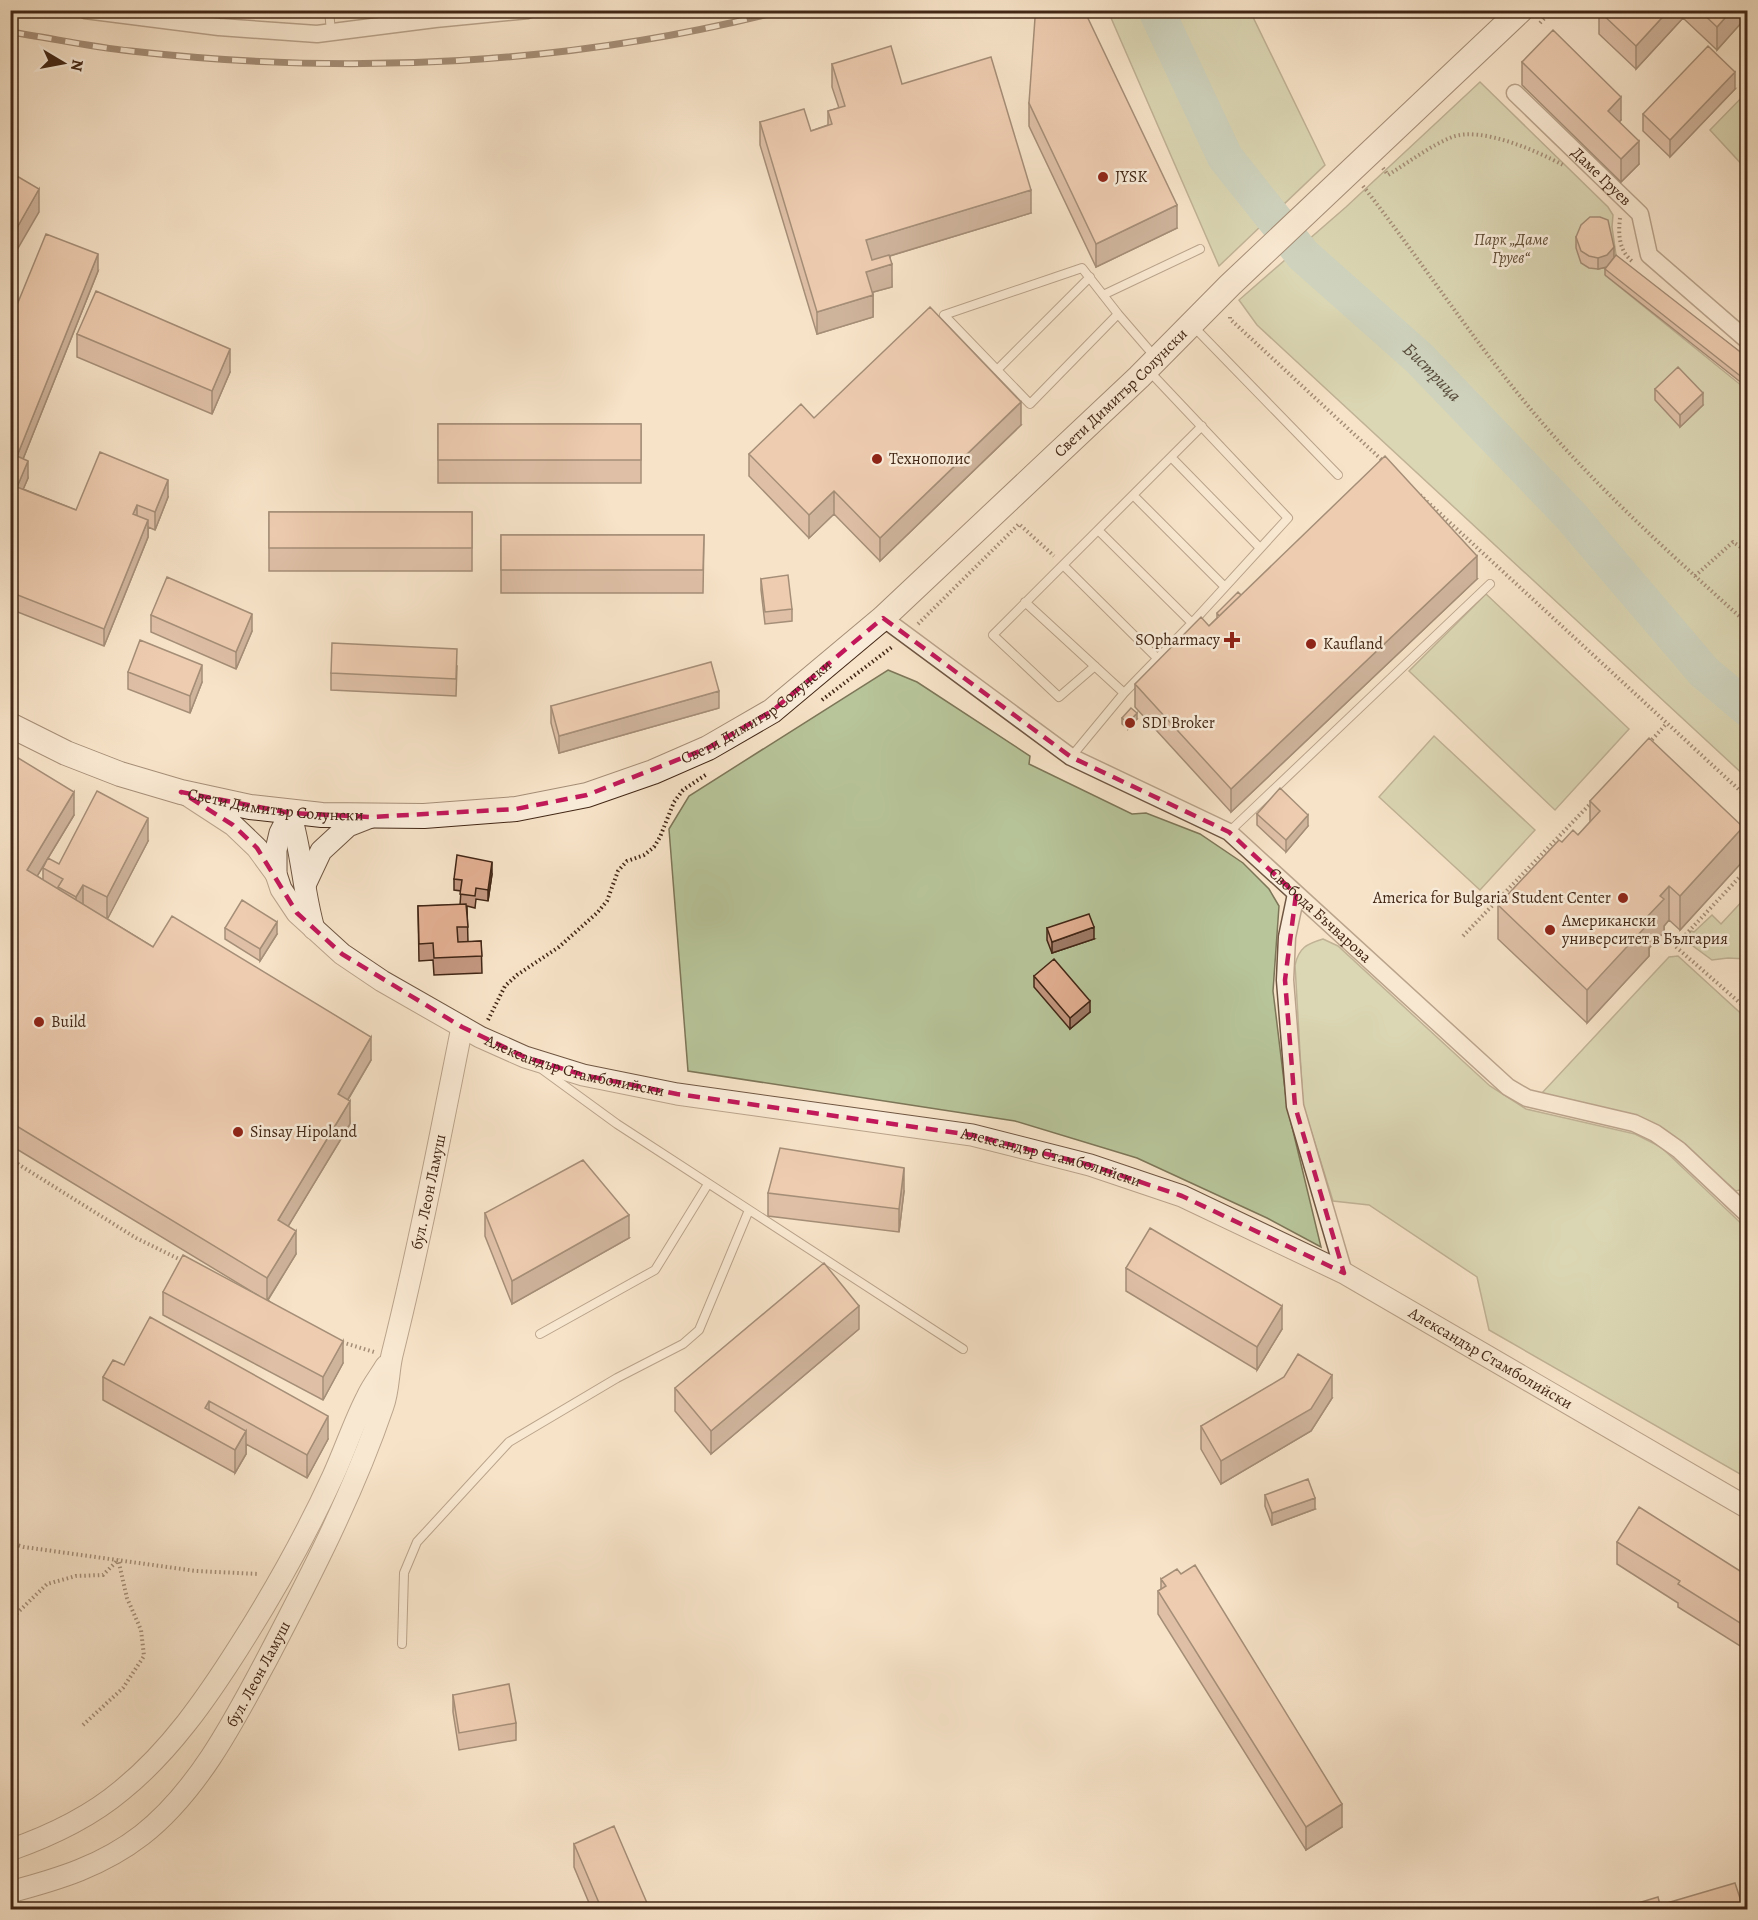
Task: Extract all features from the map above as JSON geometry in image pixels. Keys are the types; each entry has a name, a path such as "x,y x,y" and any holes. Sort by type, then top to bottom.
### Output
{"main road":[{"name":"Свети Димитър Солунски","path":"10,725 66,753 120,774 181,792 290,813 371,817 424,816 516,808 587,795 653,772 708,748 772,711 883,618 1521,10"}],"street":[{"path":"85,10 219,27 317,34 528,10"},
{"name":"Даме Груев","path":"1515,93 1640,214 1649,255 1748,341"},
{"name":"Свобода Бъчварова","path":"883,618 1071,757 1229,831 1508,1087 1527,1098 1634,1124 1655,1133 1679,1150 1748,1215"},
{"path":"181,792 233,825 257,848 276,874"},
{"path":"276,874 276,850 280,833 290,813"},
{"path":"290,813 298,838 304,888 315,929"},
{"path":"304,888 321,851 348,826 371,817"},
{"name":"Александър Стамболийски","path":"276,874 281,889 297,913 342,954 382,981 471,1032 525,1057 584,1075 677,1094 972,1135 1080,1162 1182,1196 1344,1273 1748,1509"},
{"path":"1296,894 1287,936 1285,980 1295,1106 1344,1273"},
{"name":"бул. Леон Ламуш","path":"10,1892 63,1878 117,1852 143,1834 163,1815 185,1791 231,1724 300,1598 359,1471 385,1403 392,1358 471,1032"},
{"name":"бул. Леон Ламуш","path":"10,1850 53,1833 88,1814 122,1791 149,1766 193,1716 284,1574 334,1475 368,1395 392,1358"}],"lane":[{"path":"329,10 331,32"},
{"path":"1103,295 1200,249"},
{"path":"1071,757 1124,693 1288,518 1202,426 1151,363 1118,314 1082,268 944,315 1030,404 1118,314"},
{"path":"997,370 1090,278"},
{"path":"1191,324 1338,476"},
{"path":"1095,666 1059,697 993,635 1202,426"},
{"path":"1172,457 1260,548"},
{"path":"1133,495 1225,587"},
{"path":"1098,530 1192,623"},
{"path":"1063,565 1157,658"},
{"path":"1229,831 1490,584"},
{"path":"1025,602 1124,693"},
{"path":"525,1057 616,1124 963,1349"},
{"path":"540,1334 655,1270 708,1184"},
{"path":"402,1644 404,1573 417,1542 509,1442 617,1378 682,1344 699,1330 749,1210"}],"path":[{"path":"1380,165 1388,175 1433,146 1454,136 1469,134 1518,145 1564,166"},
{"path":"1375,201 1476,342 1540,420 1607,491 1748,624"},
{"path":"1621,208 1618,231 1624,254 1634,263"},
{"path":"1230,310 1230,319 1384,462"},
{"path":"1418,493 1748,798"},
{"path":"813,707 908,635 1018,524 1063,565"},
{"path":"1695,576 1733,542 1748,552"},
{"path":"1646,746 1668,723"},
{"path":"471,1032 506,986 559,946 597,913 607,901 622,866 654,847 674,801 683,790 711,772"},
{"path":"1463,936 1595,799"},
{"path":"1748,868 1675,946 1748,1010"},
{"path":"10,1159 136,1238 193,1267"},
{"path":"330,1339 392,1358"},
{"path":"10,1543 24,1547 196,1571 247,1575 284,1574"},
{"path":"10,1620 47,1584 76,1576 102,1575 118,1559"},
{"path":"83,1725 123,1688 144,1656 141,1630 127,1598 118,1559"}],"highlighted area":[{"path":"883,618 1071,757 1229,832 1296,894 1285,980 1295,1106 1344,1273 1182,1196 1090,1165 972,1135 677,1094 583,1075 525,1057 462,1027 342,954 297,913 257,848 233,825 181,792 290,813 371,817 516,809 587,795 708,748 772,711"}],"green space":[{"path":"1108,11 1250,11 1325,165 1219,266"},
{"name":"Парк „Даме Груев“","path":"1480,82 1608,207 1613,215 1612,227 1617,262 1606,276 1747,390 1747,778 1257,325 1239,300 1346,207"},
{"path":"1747,92 1747,170 1710,130"},
{"path":"1486,594 1629,729 1555,810 1409,671"},
{"path":"888,670 917,682 1030,756 1029,764 1132,814 1146,813 1200,834 1243,863 1269,889 1279,906 1273,991 1287,1106 1321,1247 1267,1218 1137,1158 1015,1121 688,1071 669,829 689,796"},
{"path":"1434,736 1535,830 1480,890 1379,797"},
{"path":"1747,896 1747,959 1712,960 1689,943 1688,937 1691,931 1694,932 1712,915 1721,924"},
{"path":"1323,939 1338,946 1490,1086 1526,1109 1635,1134 1661,1147 1747,1229 1747,1478 1489,1330 1477,1277 1369,1205 1333,1201 1303,1105 1295,965 1304,948"},
{"path":"1678,956 1747,1019 1747,1188 1736,1191 1662,1128 1644,1119 1541,1094 1669,957"}],"building":[{"name":"JYSK","path":"1050,10 1084,10 1177,205 1096,244 1029,103 1035,18"},
{"path":"1600,10 1669,10 1636,46"},
{"path":"1699,10 1732,10 1717,27"},
{"path":"1553,30 1621,97 1608,111 1639,141 1621,159 1522,62"},
{"path":"891,46 902,84 991,57 1031,190 866,240 872,260 889,255 892,264 866,272 873,295 817,312 760,122 804,109 811,131 832,124 828,111 845,106 832,64"},
{"path":"1708,46 1735,72 1670,140 1643,114"},
{"path":"10,172 39,189 10,240"},
{"path":"1590,217 1608,220 1614,247 1607,255 1598,258 1581,251 1576,237 1581,225"},
{"path":"46,234 98,254 17,456 28,461 17,487 76,510 100,452 168,480 155,512 137,505 133,514 148,520 104,629 10,592 10,322"},
{"path":"1616,255 1748,358 1748,382 1605,269"},
{"path":"96,291 230,349 212,391 77,334"},
{"name":"Технополис","path":"930,307 1021,402 880,538 834,491 809,515 749,454 801,404 814,418"},
{"path":"1678,367 1703,393 1680,415 1655,389"},
{"path":"438,424 641,424 641,460 438,460"},
{"name":"Kaufland","path":"1385,456 1477,556 1231,789 1135,684 1201,617 1209,626"},
{"path":"269,512 472,512 472,548 269,548"},
{"path":"501,535 704,535 703,570 501,570"},
{"path":"788,575 792,609 765,612 761,579"},
{"path":"167,577 252,614 236,652 151,615"},
{"path":"1238,592 1241,595 1219,616 1217,613"},
{"path":"140,640 202,665 190,696 128,672"},
{"path":"332,643 457,649 456,679 331,673"},
{"path":"711,662 719,691 559,736 551,706"},
{"path":"1131,708 1137,713 1128,723 1122,718"},
{"name":"America for Bulgaria Student Center","path":"1649,738 1743,827 1680,896 1669,886 1660,896 1664,899 1645,919 1649,923 1587,990 1498,905 1559,840 1562,842 1573,830 1578,835 1600,811 1590,801"},
{"path":"10,753 74,792 27,870 153,947 172,916 371,1037 338,1094 350,1101 278,1220 296,1231 267,1278 10,1122"},
{"path":"1280,788 1308,815 1286,840 1257,814"},
{"path":"97,791 148,818 107,897 83,885 76,897 58,887 63,879 43,868 48,858 59,864"},
{"path":"457,855 492,862 488,890 476,888 475,896 460,894 462,880 454,879"},
{"path":"242,900 277,922 260,949 225,928"},
{"path":"466,904 468,927 457,927 458,942 481,941 482,956 434,958 433,943 419,944 418,906"},
{"path":"1089,914 1094,927 1052,942 1047,928"},
{"path":"1054,959 1090,1001 1070,1018 1034,976"},
{"path":"780,1148 904,1168 899,1209 768,1193"},
{"path":"583,1160 629,1215 512,1281 485,1213"},
{"path":"1150,1228 1282,1306 1257,1347 1126,1268"},
{"path":"183,1255 343,1341 323,1377 163,1292"},
{"path":"824,1263 859,1306 711,1431 675,1388"},
{"path":"150,1317 328,1416 307,1455 209,1401 205,1408 246,1431 235,1450 103,1377 113,1360 124,1365"},
{"path":"1298,1354 1332,1375 1311,1409 1221,1461 1201,1426 1284,1377"},
{"path":"1308,1479 1315,1498 1272,1513 1265,1495"},
{"path":"1639,1507 1748,1576 1748,1628 1678,1584 1680,1581 1617,1542"},
{"path":"1195,1565 1342,1804 1306,1827 1158,1591 1166,1586 1161,1579 1177,1569 1181,1574"},
{"path":"509,1684 516,1723 459,1733 453,1695"},
{"path":"614,1826 650,1910 602,1910 574,1844"},
{"path":"1735,1883 1744,1910 1618,1909 1658,1897 1660,1905"}],"waterway":[{"name":"Бистрица","path":"1156,10 1225,157 1303,255 1419,358 1570,515 1704,672 1748,709"}],"railway":[{"path":"10,32 116,49 213,59 378,64 542,54 704,29 784,10"}],"place":[{"name":"JYSK","path":"1103,177"},
{"name":"Технополис","path":"877,459"},
{"name":"SOpharmacy","path":"1232,640"},
{"name":"Kaufland","path":"1311,644"},
{"name":"SDI Broker","path":"1130,723"},
{"name":"America for Bulgaria Student Center","path":"1623,898"},
{"name":"Американски университет в България","path":"1550,930"},
{"name":"Build","path":"39,1022"},
{"name":"Sinsay Hipoland","path":"238,1132"}]}
